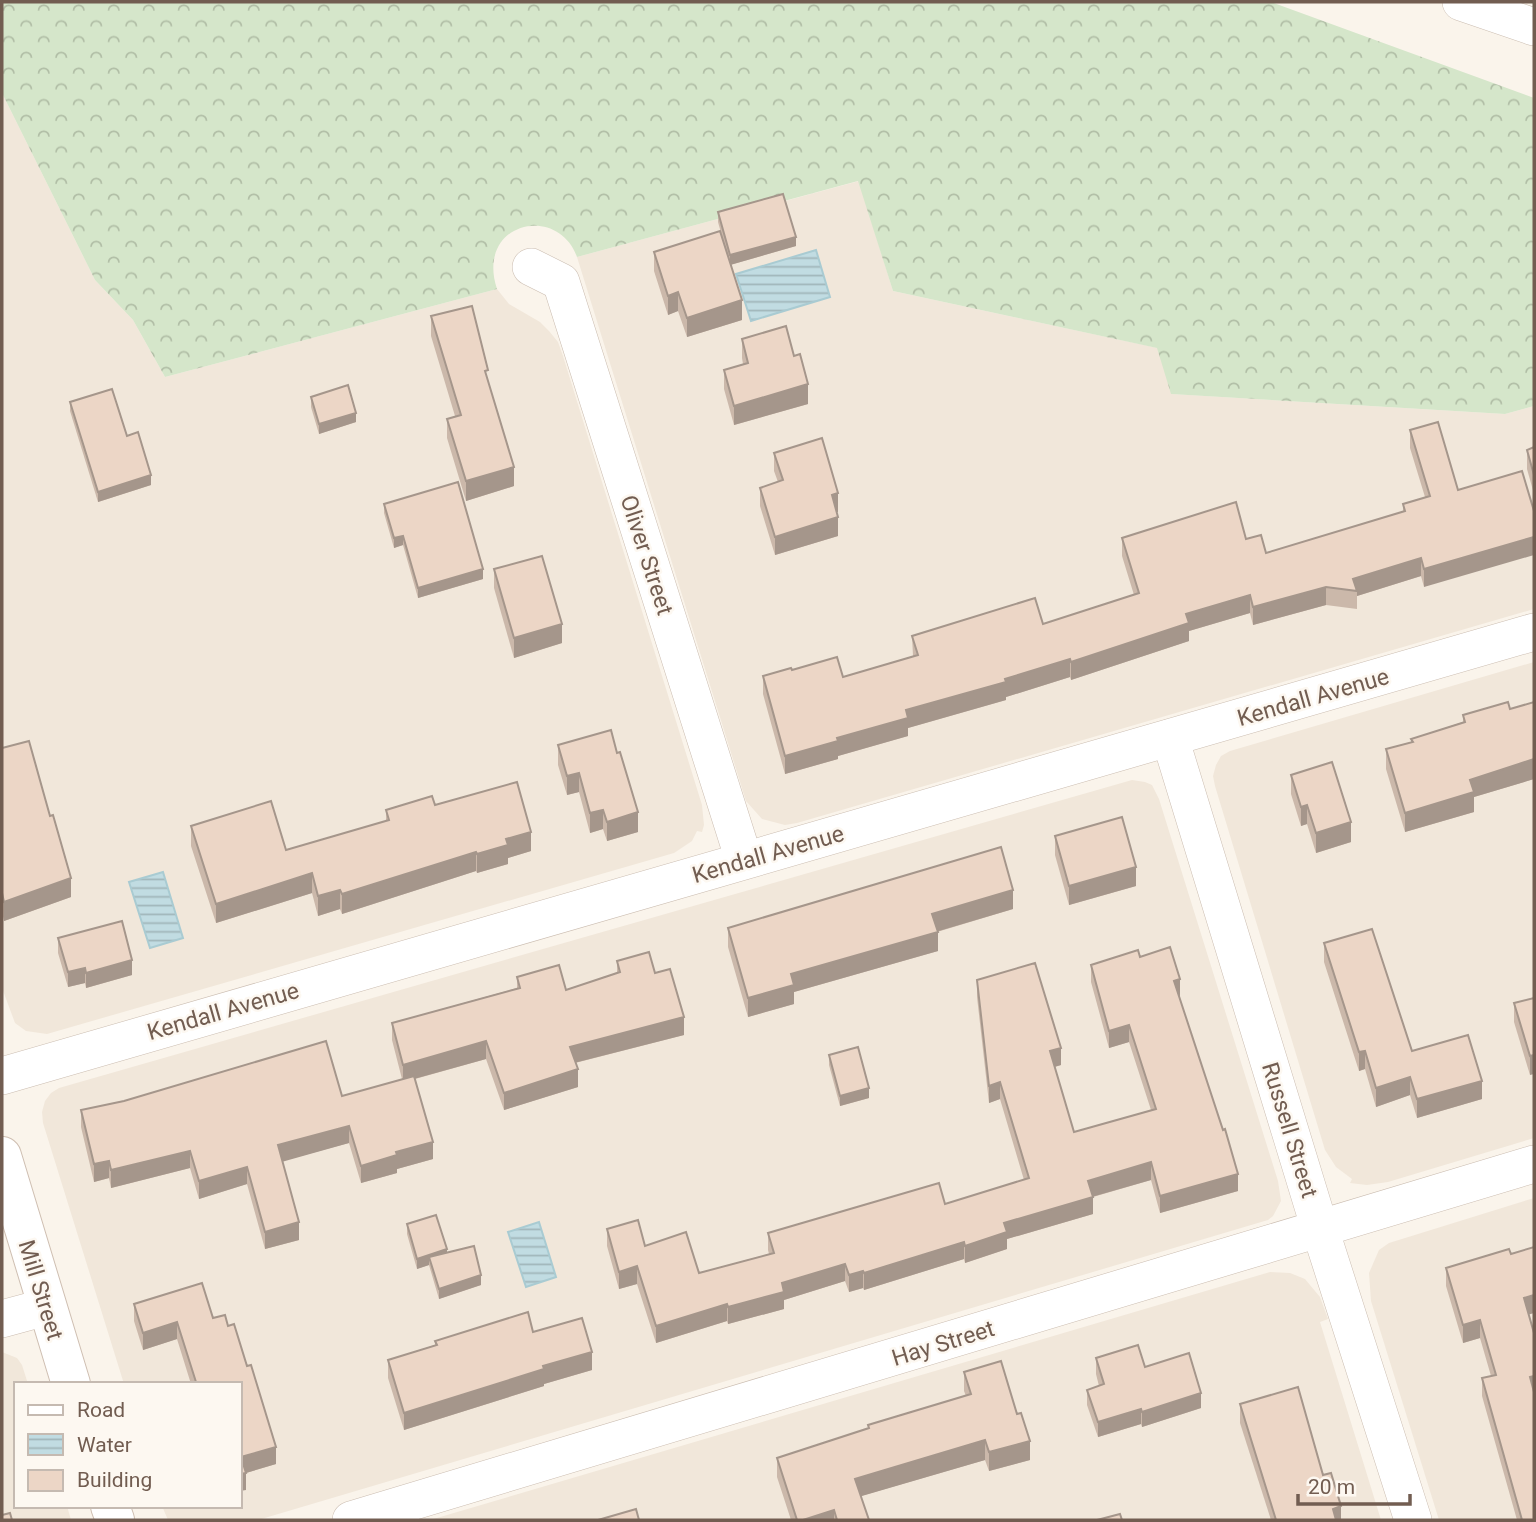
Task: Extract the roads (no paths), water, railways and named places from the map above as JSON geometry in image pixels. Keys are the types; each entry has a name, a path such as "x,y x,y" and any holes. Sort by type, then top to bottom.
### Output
{"main road":[{"name":"Mill Street","path":"2,1156 70,1382"}],"street":[{"path":"1461,2 1534,27"},
{"name":"Oliver Street","path":"531,267 561,282 744,860"},
{"name":"Kendall Avenue","path":"2,1076 1534,632"},
{"name":"Russell Street","path":"1170,738 1320,1230 1413,1520"},
{"name":"Hay Street","path":"351,1520 1534,1164"},
{"path":"2,1318 46,1307"}],"water":[{"path":"816,250 830,297 751,321 736,274"},
{"path":"163,872 183,938 150,948 129,882"},
{"path":"539,1222 556,1277 526,1287 508,1232"}]}
